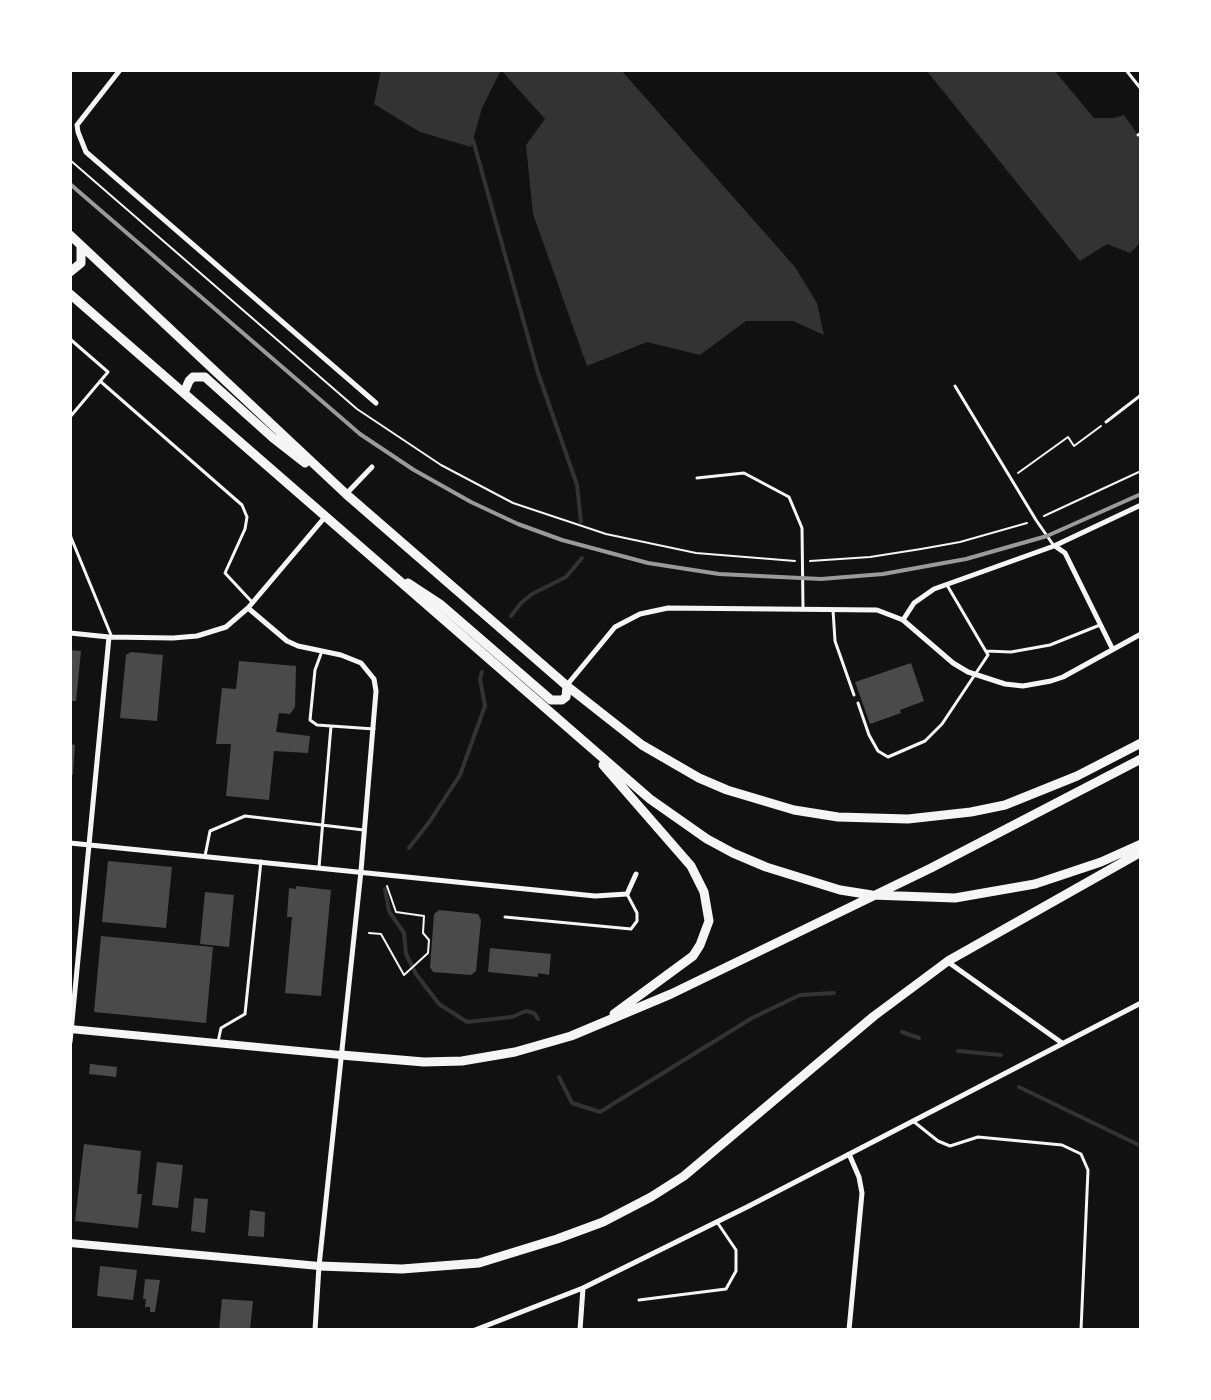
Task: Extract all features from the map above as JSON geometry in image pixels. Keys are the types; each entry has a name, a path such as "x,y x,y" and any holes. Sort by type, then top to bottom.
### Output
{"highway":[{"path":"70,235 346,494 567,686 642,745 699,778 794,810 838,817 908,819 1005,805 1064,782 1141,743"},
{"path":"70,272 81,263 81,246"},
{"path":"70,294 586,744 677,819 733,853 805,881 840,890 872,895 955,898 995,892 1066,874 1141,844"},
{"path":"184,393 193,377 205,377 273,438 346,494"},
{"path":"387,571 431,596 551,700 557,702 566,697 567,686"},
{"path":"586,744 691,866 704,892 709,921 693,956 603,1023"},
{"path":"341,1055 424,1062 490,1058 546,1044 603,1023 671,994 931,868 1141,759"},
{"path":"319,1266 402,1269 479,1263 603,1222 684,1176 874,1016 948,961 1141,852"}],"main road":[{"path":"71,1029 341,1055"},
{"path":"70,1243 319,1266"}],"street":[{"path":"120,70 77,125 86,152 376,403"},
{"path":"346,494 372,467"},
{"path":"903,620 914,603 934,589 1054,546 1141,505"},
{"path":"70,633 110,637 197,636 226,627 250,605 325,517"},
{"path":"1054,546 1065,553 1112,648"},
{"path":"250,605 287,641 351,658 369,671 376,691 375,729 315,1330"},
{"path":"567,686 615,627 640,614 668,608 877,610 903,620 953,663 976,675 1023,686 1063,677 1141,634"},
{"path":"70,1042 110,637"},
{"path":"70,843 595,896 627,894 636,874"},
{"path":"948,961 1062,1043"},
{"path":"475,1330 583,1288 1141,1003"},
{"path":"849,1154 862,1193 849,1330"},
{"path":"580,1330 583,1288"}],"lane":[{"path":"1126,70 1141,89"},
{"path":"70,339 108,372 70,417"},
{"path":"100,381 242,505 247,517 245,529 225,573 250,605"},
{"path":"955,386 1054,546"},
{"path":"1106,422 1141,395"},
{"path":"697,478 744,473 789,497 802,528 803,608"},
{"path":"70,535 110,637"},
{"path":"858,703 878,751 888,757 925,741 942,724 988,655 947,584"},
{"path":"833,608 835,641 854,695"},
{"path":"986,651 1011,652 1050,645 1100,625"},
{"path":"322,651 315,670 310,720 317,725 375,729"},
{"path":"319,867 331,726"},
{"path":"205,856 210,831 245,816 365,830"},
{"path":"218,1044 221,1028 245,1014 261,861"},
{"path":"505,917 631,929 637,921 637,913 627,894"},
{"path":"913,1121 938,1141 950,1146 978,1137 1062,1145 1081,1154 1088,1170 1081,1330"},
{"path":"639,1300 726,1289 736,1271 736,1250 717,1222"}],"path":[{"path":"70,160 357,409 403,442 513,503 606,534 696,553 802,561 870,557 960,542 1036,520 1141,471"},
{"path":"1011,479 1068,437 1074,446 1106,422"},
{"path":"369,933 381,934 404,975 428,953 429,940 423,933 424,916 396,912 387,886"}],"shaded area":[{"path":"381,70 501,70 482,108 471,147 420,132 374,104"},
{"path":"501,70 621,70 795,267 817,303 824,335 793,321 746,321 700,355 647,342 587,366 533,214 526,145 545,119"},
{"path":"926,70 1054,70 1094,118 1124,115 1141,139 1141,242 1130,253 1107,244 1080,261"}],"building":[{"path":"70,650 81,651 76,701 70,701"},
{"path":"131,652 163,655 157,721 120,718 126,655"},
{"path":"239,661 296,666 295,707 290,714 279,713 276,732 310,736 308,753 274,751 269,800 226,796 231,744 216,744 222,688 236,689"},
{"path":"911,663 924,701 870,724 855,682"},
{"path":"70,744 75,745 73,775 70,774"},
{"path":"108,861 172,867 166,928 102,922"},
{"path":"296,886 331,890 321,996 285,993 292,917 287,917 289,888 296,889"},
{"path":"205,892 234,895 229,947 200,944"},
{"path":"439,910 478,914 481,920 476,971 471,975 433,972 430,967 434,914"},
{"path":"101,936 213,947 206,1023 94,1012"},
{"path":"490,948 551,954 549,975 538,973 538,977 488,972"},
{"path":"90,1064 117,1067 116,1077 89,1074"},
{"path":"84,1144 141,1151 137,1194 142,1194 138,1228 75,1221"},
{"path":"157,1162 183,1165 178,1208 152,1205"},
{"path":"194,1198 208,1199 205,1233 191,1231"},
{"path":"250,1210 265,1212 264,1237 248,1236"},
{"path":"100,1266 137,1270 133,1300 97,1296"},
{"path":"145,1279 160,1280 155,1312 145,1307"},
{"path":"222,1299 253,1301 250,1330 219,1330"}],"waterway":[{"path":"473,140 538,373 577,485 581,522"},
{"path":"511,616 532,594 566,577 582,558"},
{"path":"409,848 460,775 485,706 480,679 482,672"},
{"path":"385,889 389,911 404,933 406,954 416,974 439,1004 467,1022 512,1017 526,1011 534,1013 538,1019"},
{"path":"559,1077 572,1103 600,1112 752,1018 800,995 834,993"},
{"path":"902,1032 919,1038"},
{"path":"958,1051 1001,1055"},
{"path":"1019,1087 1141,1146"}],"railway":[{"path":"70,184 360,434 414,470 471,502 562,540 648,563 719,574 821,579 883,574 966,559 1047,536 1141,494"}]}
